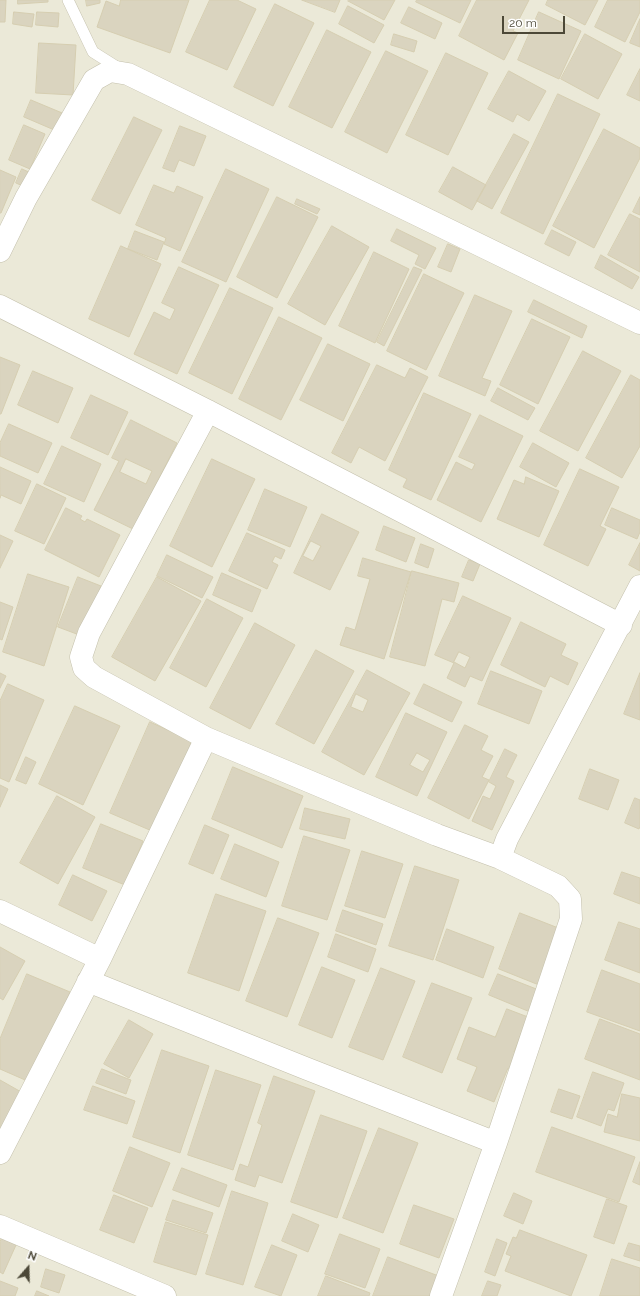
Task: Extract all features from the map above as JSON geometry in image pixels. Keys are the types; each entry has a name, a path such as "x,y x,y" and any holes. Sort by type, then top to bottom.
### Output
{"street":[{"path":"0,251 26,198 94,80 110,71 128,74 640,323"},
{"path":"0,306 208,411 621,625"},
{"path":"208,411 89,633 81,657 84,668 94,677 206,738 437,834 500,858 558,886 570,899 571,919 496,1143 441,1296"},
{"path":"500,858 507,839 621,625 640,586"},
{"path":"0,1153 100,959 206,738"},
{"path":"0,911 100,959"},
{"path":"88,981 496,1143"},
{"path":"0,1226 156,1294"}],"lane":[{"path":"68,0 93,52 128,74"}],"shaded area":[{"path":"0,0 640,0 640,1296 0,1296"}],"building":[{"path":"0,0 6,0 5,22 0,22"},
{"path":"18,0 48,0 48,2 18,4"},
{"path":"86,0 100,0 100,3 87,6"},
{"path":"121,0 189,0 170,53 97,27 106,1 119,6"},
{"path":"210,0 237,0 256,9 227,70 186,52"},
{"path":"302,0 340,0 335,12"},
{"path":"395,0 384,20 348,1"},
{"path":"417,0 471,0 460,23 416,2"},
{"path":"477,0 529,0 513,31 518,33 504,60 459,36"},
{"path":"548,0 598,0 585,25 546,5"},
{"path":"608,0 640,0 640,12 625,42 595,27"},
{"path":"275,4 314,23 273,106 234,87"},
{"path":"348,6 384,25 374,43 339,24"},
{"path":"409,7 442,23 435,39 401,23"},
{"path":"14,12 34,14 32,27 13,24"},
{"path":"37,12 59,13 58,27 36,25"},
{"path":"539,12 581,31 559,79 518,60"},
{"path":"640,19 640,47 630,43"},
{"path":"327,30 371,52 332,128 289,107"},
{"path":"394,34 417,41 414,52 391,45"},
{"path":"585,34 622,54 598,99 561,79"},
{"path":"39,43 76,45 73,95 36,93"},
{"path":"386,51 428,71 387,153 345,132"},
{"path":"446,53 488,73 448,155 406,135"},
{"path":"640,69 640,101 627,95"},
{"path":"509,71 546,91 529,121 517,114 513,122 488,109"},
{"path":"558,94 600,114 543,234 501,213"},
{"path":"31,100 67,115 59,132 24,117"},
{"path":"134,117 162,130 120,214 92,200"},
{"path":"24,125 45,134 30,169 9,160"},
{"path":"180,126 206,136 194,166 179,160 174,172 163,168"},
{"path":"604,129 640,148 640,158 594,248 553,226"},
{"path":"514,134 529,142 492,209 477,201"},
{"path":"453,167 486,185 472,210 439,192"},
{"path":"22,169 31,173 25,187 16,183"},
{"path":"226,169 269,189 226,282 182,262"},
{"path":"0,170 16,177 1,213 0,213"},
{"path":"154,185 174,193 177,186 203,197 180,251 164,244 166,238 136,225"},
{"path":"277,197 318,217 277,298 237,277"},
{"path":"640,197 640,215 633,212"},
{"path":"297,199 320,209 317,214 295,204"},
{"path":"630,214 640,219 640,272 608,255"},
{"path":"332,226 369,247 325,325 288,304"},
{"path":"397,229 436,248 425,269 415,264 419,255 391,241"},
{"path":"552,230 576,242 569,256 545,244"},
{"path":"135,231 164,242 157,260 128,249"},
{"path":"448,244 460,249 451,272 438,267"},
{"path":"121,246 161,264 129,337 89,319"},
{"path":"374,252 409,269 375,343 339,326"},
{"path":"601,255 639,277 632,289 595,268"},
{"path":"179,267 219,285 177,374 134,354 154,312 170,320 175,309 162,303"},
{"path":"414,267 422,270 384,346 377,342"},
{"path":"424,274 464,293 426,370 387,351"},
{"path":"230,288 273,308 232,394 189,373"},
{"path":"475,295 512,311 482,378 491,381 485,396 439,376"},
{"path":"534,300 587,326 582,338 528,312"},
{"path":"279,317 322,338 281,420 239,399"},
{"path":"532,319 570,337 538,404 500,385"},
{"path":"328,344 370,364 343,421 300,400"},
{"path":"583,351 621,371 578,451 540,431"},
{"path":"0,357 20,365 1,414 0,414"},
{"path":"377,365 405,378 410,368 428,377 385,461 359,447 351,463 332,453"},
{"path":"33,371 73,388 58,423 18,405"},
{"path":"631,375 640,380 640,446 622,478 586,458"},
{"path":"498,388 535,408 528,420 491,401"},
{"path":"424,393 471,414 431,500 403,487 407,479 389,470"},
{"path":"91,395 128,412 108,455 71,438"},
{"path":"480,415 523,436 481,522 437,500 456,462 472,470 475,464 459,457"},
{"path":"131,420 177,443 133,529 94,510 119,461 112,458","holes":["126,459 152,471 146,484 120,472"]},
{"path":"9,424 52,443 38,473 0,456 0,443"},
{"path":"533,443 569,463 556,487 520,467"},
{"path":"62,446 101,464 84,502 44,484"},
{"path":"212,459 255,479 212,567 170,546"},
{"path":"0,467 31,481 21,504 1,495 0,498"},
{"path":"580,469 619,487 600,526 606,529 588,566 544,545"},
{"path":"526,477 559,491 539,537 497,519 514,480 524,484"},
{"path":"37,484 66,498 44,544 15,531"},
{"path":"265,489 307,507 290,547 248,530"},
{"path":"66,508 82,516 80,519 85,522 87,519 120,535 99,577 45,550"},
{"path":"612,508 640,520 640,532 637,539 605,525"},
{"path":"322,514 359,532 330,590 294,573","holes":["311,541 321,546 313,561 303,556"]},
{"path":"384,526 415,538 406,562 376,550"},
{"path":"247,533 285,550 281,559 275,556 272,562 278,565 267,589 229,571"},
{"path":"0,535 13,541 0,568"},
{"path":"640,543 640,571 629,565"},
{"path":"421,544 434,549 428,568 415,563"},
{"path":"167,555 213,577 202,598 157,576"},
{"path":"363,558 411,572 384,659 340,645 346,627 355,630 370,579 358,576"},
{"path":"469,560 480,564 473,581 462,577"},
{"path":"412,571 459,583 454,602 442,599 425,666 390,657"},
{"path":"222,573 261,590 252,612 213,595"},
{"path":"28,574 69,587 44,666 3,652"},
{"path":"78,577 101,586 82,636 58,627"},
{"path":"157,577 201,601 155,681 112,657"},
{"path":"463,596 511,618 482,681 470,676 465,687 447,678 454,663 435,655","holes":["459,652 470,657 465,668 454,662"]},
{"path":"207,599 243,618 206,687 170,668"},
{"path":"0,602 13,607 2,640 0,639"},
{"path":"521,622 566,644 561,655 578,663 568,685 550,676 545,687 501,665"},
{"path":"255,623 295,645 250,729 210,708"},
{"path":"316,650 354,671 314,744 276,724"},
{"path":"367,670 410,693 364,775 322,752","holes":["356,694 368,700 363,712 351,707"]},
{"path":"491,671 542,691 529,724 478,704"},
{"path":"0,673 6,676 0,688"},
{"path":"640,673 640,720 624,714"},
{"path":"8,684 44,700 9,782 0,778 0,701"},
{"path":"424,684 462,702 452,722 414,704"},
{"path":"75,706 120,726 83,805 39,784"},
{"path":"406,713 447,732 417,796 376,777","holes":["417,753 430,760 423,772 410,765"]},
{"path":"150,722 192,741 152,831 110,813"},
{"path":"465,725 488,736 481,750 493,756 482,777 489,780 469,819 428,798"},
{"path":"505,749 517,755 506,777 514,781 492,830 472,821 483,796 490,799 496,786 489,782"},
{"path":"26,757 36,762 26,784 16,780"},
{"path":"233,767 303,796 282,848 212,819"},
{"path":"590,769 619,780 608,810 579,799"},
{"path":"0,785 8,789 0,807"},
{"path":"57,796 95,817 58,884 20,863"},
{"path":"635,798 640,800 639,829 625,823"},
{"path":"305,808 350,819 345,839 300,829"},
{"path":"101,824 143,841 125,885 83,868"},
{"path":"205,825 229,835 213,874 189,864"},
{"path":"304,836 350,850 327,920 282,906"},
{"path":"235,844 279,862 266,897 221,879"},
{"path":"362,851 403,864 385,918 345,906"},
{"path":"415,866 459,880 433,960 389,946"},
{"path":"622,872 640,878 640,904 614,894"},
{"path":"73,875 107,891 92,921 59,905"},
{"path":"216,894 266,911 239,991 188,973"},
{"path":"343,910 383,924 376,945 336,931"},
{"path":"520,913 566,931 544,987 499,969"},
{"path":"278,918 319,933 287,1017 246,1001"},
{"path":"619,922 640,929 640,973 605,960"},
{"path":"447,929 494,947 483,978 436,960"},
{"path":"336,934 376,949 368,972 328,957"},
{"path":"0,947 25,961 3,1000 0,998"},
{"path":"322,967 355,980 332,1038 299,1025"},
{"path":"381,968 415,981 383,1060 349,1047"},
{"path":"602,970 640,984 640,1031 587,1012"},
{"path":"27,974 70,992 32,1083 0,1069 0,1039"},
{"path":"498,974 544,992 535,1014 489,995"},
{"path":"432,983 472,998 442,1073 403,1057"},
{"path":"507,1009 528,1017 514,1052 523,1056 517,1071 508,1068 494,1102 467,1091 477,1067 457,1059 469,1027 495,1037"},
{"path":"600,1019 640,1034 640,1080 585,1059"},
{"path":"129,1020 153,1034 129,1078 104,1064"},
{"path":"162,1050 209,1066 180,1153 133,1137"},
{"path":"102,1069 131,1080 126,1094 96,1083"},
{"path":"216,1070 261,1085 233,1170 188,1155"},
{"path":"593,1072 624,1083 614,1111 608,1109 601,1126 577,1117"},
{"path":"274,1076 315,1091 282,1183 259,1175 255,1187 235,1180 240,1164 248,1167 262,1125 258,1123"},
{"path":"0,1080 23,1093 0,1135"},
{"path":"93,1086 135,1101 127,1124 84,1110"},
{"path":"559,1089 580,1096 572,1119 551,1112"},
{"path":"622,1094 640,1098 640,1141 604,1132 608,1114 617,1117"},
{"path":"321,1115 367,1131 337,1218 291,1202"},
{"path":"552,1127 635,1157 619,1202 536,1172"},
{"path":"379,1128 418,1143 383,1233 343,1218"},
{"path":"130,1147 170,1163 152,1207 113,1191"},
{"path":"640,1162 640,1185 633,1182"},
{"path":"182,1168 227,1185 219,1207 173,1190"},
{"path":"232,1191 268,1203 243,1285 206,1274"},
{"path":"514,1193 532,1201 523,1224 504,1216"},
{"path":"114,1195 148,1208 134,1243 100,1230"},
{"path":"607,1199 627,1206 614,1244 594,1237"},
{"path":"173,1200 213,1213 206,1233 166,1220"},
{"path":"414,1205 454,1219 439,1258 400,1244"},
{"path":"293,1214 319,1225 308,1252 282,1241"},
{"path":"166,1222 208,1235 196,1275 154,1262"},
{"path":"520,1230 587,1255 571,1296 505,1271 511,1256 506,1254 513,1237 516,1238"},
{"path":"340,1234 380,1249 365,1288 325,1274"},
{"path":"2,1238 16,1245 3,1274 0,1272 0,1242"},
{"path":"497,1239 507,1243 495,1276 485,1272"},
{"path":"629,1243 640,1246 640,1261 624,1256"},
{"path":"272,1245 297,1255 281,1296 255,1287"},
{"path":"388,1257 444,1278 437,1296 373,1296"},
{"path":"612,1259 640,1268 640,1296 600,1296"},
{"path":"46,1269 65,1275 59,1293 41,1287"},
{"path":"326,1276 370,1293 369,1296 318,1296"},
{"path":"0,1281 18,1288 15,1296 0,1296"},
{"path":"488,1281 501,1285 497,1296 482,1296"},
{"path":"37,1291 49,1296 35,1296"}]}
